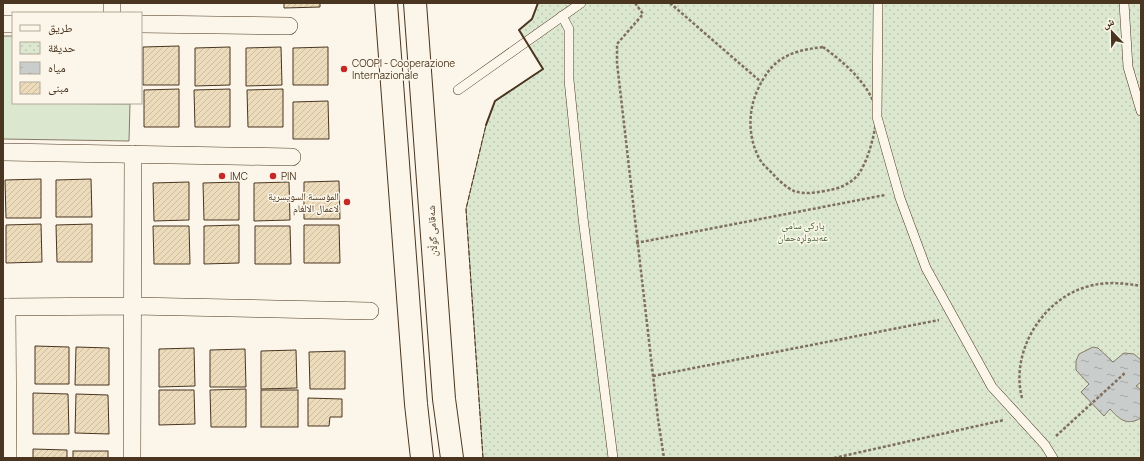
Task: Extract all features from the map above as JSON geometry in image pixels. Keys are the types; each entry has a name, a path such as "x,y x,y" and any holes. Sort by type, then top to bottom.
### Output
{"main road":[{"path":"386,3 408,304 422,458"},
{"name":"شەقامی گوڵان","path":"416,3 444,399 452,458"}],"street":[{"path":"142,24 289,26"},
{"path":"3,152 292,157"},
{"path":"132,458 134,306 133,154"},
{"path":"8,458 5,307 134,306 370,311"}],"lane":[{"path":"458,90 581,3"},
{"path":"878,3 877,116 898,193 926,268 992,387 1045,445 1053,458"},
{"path":"1124,3 1128,67 1141,111"},
{"path":"562,16 569,29 569,80 583,218 613,458"}],"path":[{"path":"635,3 643,14 618,44 617,63 636,243 664,458"},
{"path":"670,3 762,82"},
{"path":"823,47 841,59 861,80 870,96 877,116 873,141 860,173 842,187 819,192 795,191 777,179 759,159 751,135 751,115 755,96 762,82 764,76 781,58 800,50 823,47"},
{"path":"636,243 898,193"},
{"path":"1022,400 1019,387 1022,354 1035,325 1057,301 1086,287 1118,282 1141,286"},
{"path":"653,376 954,317"},
{"path":"1045,445 1126,372"},
{"path":"834,458 1019,417"}],"green space":[{"name":"پارکی سامی عەبدولڕەحمان","path":"538,3 1141,3 1141,458 483,458 466,209 486,125 495,101 543,69 519,30 532,19"},
{"path":"3,36 12,36 12,104 130,104 129,141 3,139"}],"water":[{"path":"1093,347 1098,348 1113,362 1124,353 1134,354 1141,360 1141,382 1136,386 1141,390 1141,418 1132,422 1124,421 1110,409 1104,416 1081,392 1089,384 1076,370 1076,361 1079,354"}],"building":[{"path":"284,3 320,3 320,7 284,8"},
{"path":"179,46 179,85 143,85 143,47"},
{"path":"230,47 230,85 195,86 195,48"},
{"path":"281,47 282,85 246,86 246,48"},
{"path":"328,47 328,85 293,85 293,48"},
{"path":"179,89 179,127 144,127 144,90"},
{"path":"230,89 230,127 195,127 194,90"},
{"path":"283,89 283,127 248,127 247,90"},
{"path":"328,101 329,139 293,139 293,102"},
{"path":"41,179 41,218 6,218 5,180"},
{"path":"91,179 92,217 56,217 56,180"},
{"path":"339,181 340,219 304,219 304,182"},
{"path":"189,182 189,220 154,221 153,183"},
{"path":"239,182 239,220 204,220 203,183"},
{"path":"289,182 290,220 254,221 254,183"},
{"path":"41,224 42,262 6,263 6,225"},
{"path":"92,224 92,262 57,262 56,225"},
{"path":"239,225 239,263 204,264 204,226"},
{"path":"304,225 339,225 340,263 304,263"},
{"path":"153,226 189,226 190,264 154,264"},
{"path":"255,226 290,226 291,264 255,264"},
{"path":"35,346 69,347 69,384 35,384"},
{"path":"76,347 109,348 109,385 75,385"},
{"path":"194,348 195,386 159,387 159,349"},
{"path":"245,349 246,387 210,387 210,350"},
{"path":"296,350 297,388 261,389 261,351"},
{"path":"345,351 345,389 310,389 309,352"},
{"path":"246,389 246,427 211,427 210,390"},
{"path":"159,390 194,390 195,424 159,425"},
{"path":"261,390 298,390 298,427 261,427"},
{"path":"33,393 68,394 69,434 33,434"},
{"path":"76,394 108,395 109,434 75,433"},
{"path":"308,398 342,399 342,417 330,417 329,426 308,426"},
{"path":"33,449 67,450 67,458 33,458"},
{"path":"73,451 108,451 108,458 73,458"}],"fence":[{"path":"483,458 466,209 486,125"}],"wall":[{"path":"486,125 495,101 543,69 519,30 532,19 538,3"}],"place":[{"name":"COOPI - Cooperazione Internazionale","path":"344,69"},
{"name":"IMC","path":"222,176"},
{"name":"PIN","path":"273,176"},
{"name":"المؤسسة السويسرية لاعمال الالغام","path":"347,202"}]}
